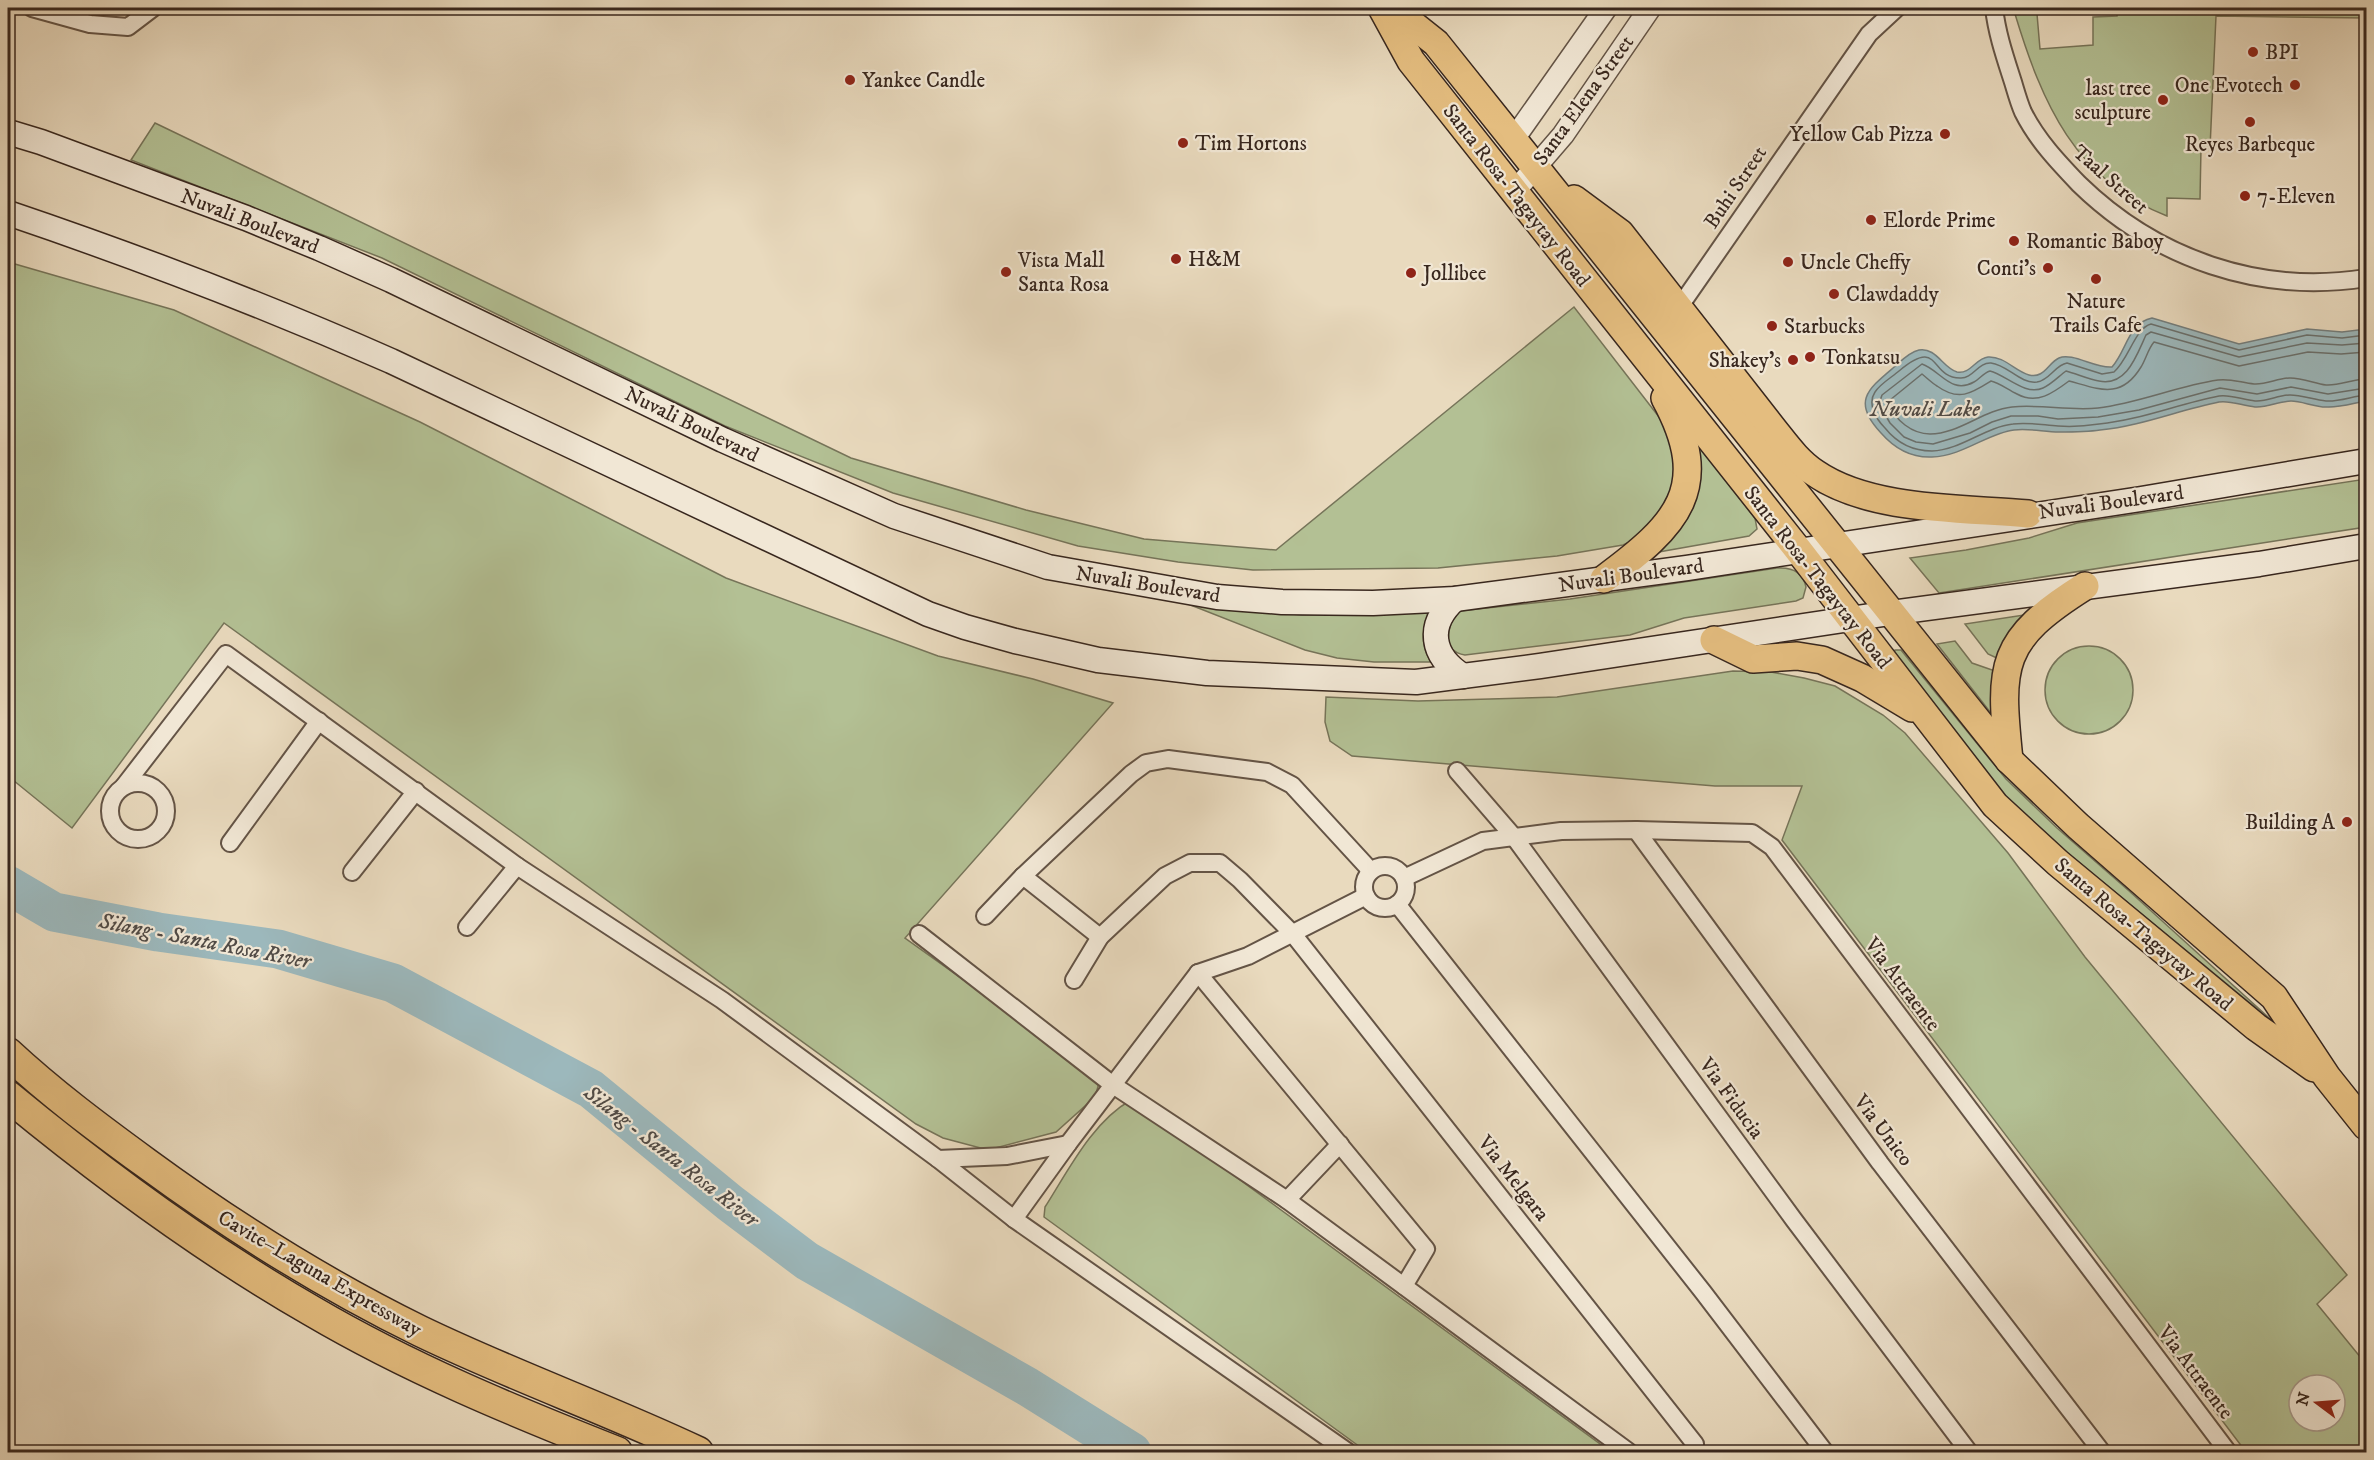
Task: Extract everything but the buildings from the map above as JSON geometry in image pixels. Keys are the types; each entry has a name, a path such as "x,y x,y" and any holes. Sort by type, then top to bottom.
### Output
{"highway":[{"name":"Cavite–Laguna Expressway","path":"8,1053 104,1133 206,1207 330,1284 419,1330 510,1372 699,1452"},
{"name":"Cavite–Laguna Expressway","path":"8,1096 83,1157 185,1232 312,1311 403,1360 502,1407 617,1452"}],"main road":[{"name":"Santa Rosa-Tagaytay Road","path":"1382,8 1411,61 1799,550 1990,799 2026,835 2256,1027 2327,1077"},
{"name":"Santa Rosa-Tagaytay Road","path":"1392,8 1436,43 2009,760 2078,826 2274,997 2327,1077 2367,1126"},
{"name":"Nuvali Boulevard","path":"8,132 41,142 309,243 392,280 723,440 894,516 1048,567 1217,597 1271,601 1372,603 1455,599 1836,545 2028,514 2140,499 2367,461"},
{"path":"1536,169 1620,233 1795,456 1812,471 1830,482 1861,495 1890,501 2028,514"},
{"path":"8,213 308,324 681,496 884,594 965,627 1046,649 1098,660 1196,672 1416,682 1890,613 2259,564 2367,546"},
{"path":"1604,579 1660,533 1672,520 1686,485 1688,469 1682,436 1669,405 1634,341"},
{"path":"1719,360 1743,428"},
{"path":"2009,760 2003,695 2005,671 2012,653 2026,632 2045,614 2085,586"},
{"path":"1455,599 1442,613 1436,631 1436,640 1438,650 1447,666 1463,676"},
{"path":"1714,640 1753,659 1797,656 1836,665 1875,684 1926,717"}],"street":[{"path":"32,8 90,24 128,27 153,8"},
{"name":"Santa Elena Street","path":"1513,140 1606,8"},
{"name":"Santa Elena Street","path":"1514,192 1563,135 1650,8"},
{"name":"Buhi Street","path":"1678,309 1869,34 1897,8"},
{"name":"Taal Street","path":"1994,8 1997,33 2023,112 2044,146 2093,197 2136,231 2186,258 2236,273 2315,283 2367,278"},
{"path":"124,786 226,654 517,866 722,1000 938,1159 1014,1219 1348,1452"},
{"path":"230,843 320,721"},
{"path":"985,916 1023,876 1131,774 1146,763 1167,759 1267,772 1292,785 1371,871"},
{"name":"Via Fiducia","path":"1457,771 1514,837 1794,1220 1969,1452"},
{"path":"352,872 416,791"},
{"name":"Via Unico","path":"1636,830 1880,1163 2102,1452"},
{"name":"Via Attraente","path":"1404,878 1483,842 1514,837 1562,831 1752,833 1772,848 2228,1452"},
{"path":"1074,980 1100,937 1165,876 1190,863 1220,863 1293,934"},
{"path":"467,927 517,866"},
{"path":"1385,866 1400,872 1404,878 1406,888 1403,897 1389,908 1371,903 1365,896 1364,882 1371,871 1385,866"},
{"path":"1023,876 1100,937"},
{"path":"1014,1219 1068,1144 1198,974 1248,956 1365,896"},
{"path":"1397,904 1703,1292 1825,1452"},
{"path":"919,934 1113,1085 1287,1200 1629,1452"},
{"name":"Via Melgara","path":"1293,934 1695,1443 1693,1452"},
{"path":"1198,974 1426,1249 1404,1286"},
{"path":"938,1159 1007,1156 1068,1144"},
{"path":"1287,1200 1340,1144"}],"green space":[{"path":"2117,8 2366,8 2366,18 2216,16 2210,148 2201,148 2200,199 2167,198 2167,216 2135,201 2108,182 2086,160 2067,135 2037,78 2015,14 2037,14 2040,49 2093,45 2093,17 2117,16"},
{"path":"155,123 851,458 1026,510 1144,539 1276,550 1574,307 1659,417 1673,441 1677,493 1636,539 1623,545 1557,556 1438,568 1253,570 1178,562 1078,546 893,493 725,426 382,258 131,160"},
{"path":"8,262 174,310 420,422 726,578 938,656 1033,679 1113,703 905,938 1087,1068 1099,1083 1095,1097 1056,1132 988,1150 943,1138 916,1124 224,623 72,828 8,776"},
{"path":"1695,441 1755,518 1757,529 1749,536 1653,553"},
{"path":"2366,479 2366,527 1939,593 1910,558 2029,538 2077,523"},
{"path":"1787,568 1799,574 1806,587 1803,598 1684,618 1630,635 1465,655 1457,652 1449,643 1451,623 1459,611 1570,599"},
{"path":"1188,604 1302,615 1430,612 1423,637 1427,656 1431,662 1374,662 1337,658 1305,650"},
{"path":"2038,613 2001,660 1988,654 1965,624"},
{"path":"1955,641 1972,663 1998,672 1994,717 1937,644"},
{"path":"2089,646 2106,649 2120,659 2130,673 2133,690 2130,707 2120,721 2106,731 2089,734 2072,731 2058,721 2048,707 2045,690 2048,673 2058,659 2072,649"},
{"path":"1895,650 1901,650 2006,779 2057,828 2278,1026 2048,837 1995,786 1893,656"},
{"path":"1733,671 1771,672 1835,686 1883,715 1905,733 2008,853 2085,957 2347,1275 2317,1304 2366,1364 2366,1452 2246,1452 1782,840 1802,786 1715,786 1352,756 1330,741 1325,722 1326,697 1418,701 1557,697"},
{"path":"1131,1100 1611,1452 1367,1452 1044,1217 1045,1207 1082,1148 1104,1121"}],"water":[{"name":"Nuvali Lake","path":"2152,318 2239,344 2307,329 2342,332 2366,329 2366,401 2331,407 2291,401 2260,407 2219,402 2115,428 2074,432 2014,430 1995,435 1954,453 1932,457 1910,454 1892,444 1867,413 1866,397 1870,390 1915,351 1930,352 1957,372 1966,371 1988,357 2004,361 2034,376 2042,373 2055,360 2064,357 2112,367 2133,331 2138,325"}],"waterway":[{"name":"Silang - Santa Rosa River","path":"8,885 54,912 158,932 278,949 393,983 591,1089 730,1203 807,1261 1028,1387 1132,1452"}],"place":[{"name":"BPI","path":"2253,52"},
{"name":"Yankee Candle","path":"850,80"},
{"name":"One Evotech","path":"2295,85"},
{"name":"last tree sculpture","path":"2163,100"},
{"name":"Reyes Barbeque","path":"2250,122"},
{"name":"Yellow Cab Pizza","path":"1945,134"},
{"name":"Tim Hortons","path":"1183,143"},
{"name":"7-Eleven","path":"2245,196"},
{"name":"Elorde Prime","path":"1871,220"},
{"name":"Romantic Baboy","path":"2014,241"},
{"name":"H&M","path":"1176,259"},
{"name":"Uncle Cheffy","path":"1788,262"},
{"name":"Conti's","path":"2048,268"},
{"name":"Vista Mall Santa Rosa","path":"1006,272"},
{"name":"Jollibee","path":"1411,273"},
{"name":"Nature Trails Cafe","path":"2096,279"},
{"name":"Clawdaddy","path":"1834,294"},
{"name":"Starbucks","path":"1772,326"},
{"name":"Tonkatsu","path":"1810,357"},
{"name":"Shakey's","path":"1793,360"},
{"name":"Building A","path":"2347,822"}]}
